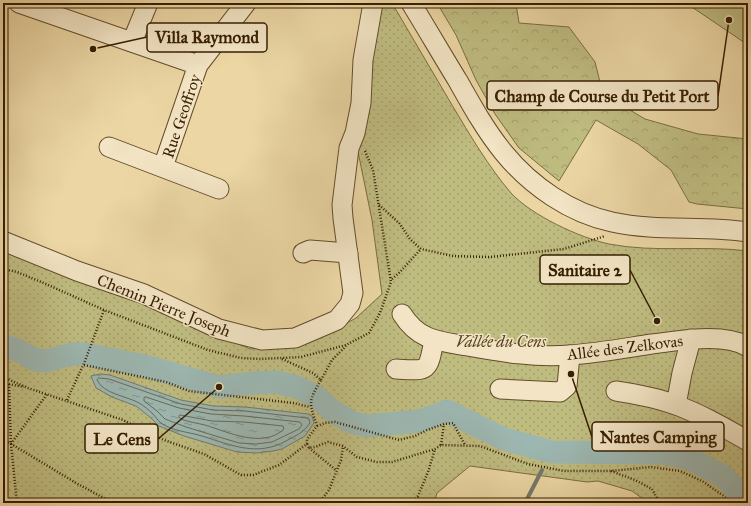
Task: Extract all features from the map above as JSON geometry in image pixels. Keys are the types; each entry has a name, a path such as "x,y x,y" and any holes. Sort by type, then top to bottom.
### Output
{"street":[{"name":"Rue Geoffroy","path":"19,3 198,65"},
{"path":"132,42 148,3"},
{"name":"Rue Geoffroy","path":"163,168 198,65 246,3"},
{"name":"Chemin Pierre Joseph","path":"3,241 77,271 144,294 219,329 262,340 295,338 337,320 350,304 353,293 342,205 348,148 355,133 361,103 363,60 373,3"},
{"path":"411,3 479,116 504,152 516,166 546,192 563,203 597,219 622,224 651,228 723,229 748,232"},
{"name":"Rue Geoffroy","path":"109,147 219,189"},
{"path":"303,253 310,250 348,253"},
{"name":"Allée des Zelkovas","path":"402,314 417,332 434,340 498,352 534,356 570,355 691,339 714,339 744,344 748,347"},
{"path":"676,405 682,373 691,339"},
{"path":"396,368 422,370 427,367 431,359 434,340"},
{"path":"500,389 560,392 567,386 570,355"},
{"path":"616,391 637,394 676,405 726,428 748,441"}],"path":[{"path":"3,269 17,272 104,310 208,350 241,358 301,357 346,345 369,333 385,301 391,279 373,170 365,150 355,133"},
{"path":"378,205 399,223 410,239 421,250 453,256 490,257 564,249 602,237 613,232 622,224"},
{"path":"391,279 400,272 421,250"},
{"path":"67,400 85,363 104,310"},
{"path":"317,424 310,407 310,401 332,360 346,345"},
{"path":"280,358 313,373 321,380"},
{"path":"85,363 166,382 189,391 285,402 310,407"},
{"path":"3,377 28,388"},
{"path":"3,383 28,388 67,400 123,420 164,440 204,454 241,475 253,475 279,466 307,444"},
{"path":"9,384 11,444 16,503"},
{"path":"11,444 47,394"},
{"path":"336,470 309,448 307,444 307,439 317,424 335,422 399,440 415,436 444,424 453,423 465,445"},
{"path":"441,445 444,424"},
{"path":"3,439 76,483 113,503"},
{"path":"309,448 328,442 343,446 357,457 377,462 392,462 435,449 441,445 465,445 480,446 528,464 564,471 611,471 651,467 680,471 702,481 724,496 730,503"},
{"path":"319,503 329,490 340,460 343,446"},
{"path":"416,503 435,449"},
{"path":"611,471 635,480 652,489 660,503"},
{"path":"410,503 418,496"}],"green space":[{"name":"Vallée du Cens","path":"377,3 392,3 487,161 511,193 531,209 543,217 584,237 609,244 626,247 661,249 731,249 748,251 748,503 649,503 632,491 598,481 587,482 470,466 437,493 434,503 3,503 3,249 102,282 250,349 294,345 331,332 356,318 382,294 372,220 356,142"},
{"path":"437,3 517,3 519,23 569,27 595,62 603,94 645,119 698,134 748,139 748,209 689,202 671,170 638,144 596,120 559,181 519,148 495,114 476,80 456,35"},
{"path":"686,3 748,3 748,45"}],"water":[{"path":"100,374 110,375 181,400 213,406 245,407 308,414 312,416 314,423 305,436 282,449 257,453 237,452 184,436 159,426 136,406 112,397 96,388 91,376"}],"waterway":[{"path":"3,346 15,349 36,360 46,361 72,354 84,354 145,366 219,387 277,382 297,387 317,397 334,412 351,422 366,426 420,421 447,411 504,439 552,452 664,453 690,459 723,476 748,503"},
{"path":"548,458 552,452"},
{"path":"525,503 542,470"}],"place":[{"name":"Champ de Course du Petit Port","path":"729,20"},
{"name":"Villa Raymond","path":"93,49"},
{"name":"Sanitaire 2","path":"657,321"},
{"name":"Nantes Camping","path":"571,374"},
{"name":"Le Cens","path":"219,387"}]}
